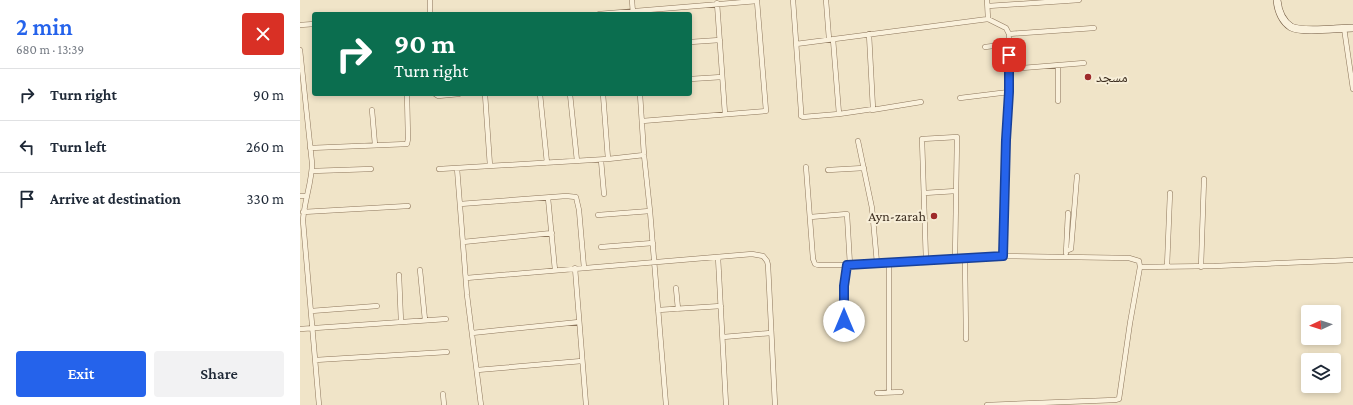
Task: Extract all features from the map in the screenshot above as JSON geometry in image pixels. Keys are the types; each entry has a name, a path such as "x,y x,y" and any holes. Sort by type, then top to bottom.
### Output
{"main road":[{"path":"1277,0 1283,19 1291,27 1301,30 1353,28"}],"street":[{"path":"430,0 430,12"},
{"path":"632,0 633,12"},
{"path":"641,12 726,1 757,0 767,109 765,111 642,121"},
{"path":"793,0 802,116 805,118 872,110 921,102"},
{"path":"826,0 839,114"},
{"path":"987,0 988,19"},
{"path":"988,6 1079,0"},
{"path":"717,3 725,114"},
{"path":"796,44 988,19 1006,28 1009,34 1010,69 1006,140 1003,256"},
{"path":"300,25 312,24"},
{"path":"1009,34 1094,28"},
{"path":"1344,28 1353,89"},
{"path":"869,34 872,110"},
{"path":"692,42 720,40"},
{"path":"985,46 1009,44"},
{"path":"300,50 301,74 312,171 303,212 319,405"},
{"path":"1010,69 1084,63"},
{"path":"1058,65 1058,101"},
{"path":"692,79 722,77"},
{"path":"960,98 1009,92"},
{"path":"310,148 407,144 407,96"},
{"path":"485,96 490,166"},
{"path":"540,96 547,163"},
{"path":"570,96 577,161"},
{"path":"603,96 608,159"},
{"path":"640,96 666,405"},
{"path":"372,110 375,145"},
{"path":"926,261 922,138 957,137 956,259"},
{"path":"858,141 872,208 877,263"},
{"path":"439,169 601,160 644,155"},
{"path":"601,160 604,194"},
{"path":"806,167 813,259 815,264 848,265 1003,256 1134,258 1139,261 1140,267 1118,399 987,405"},
{"path":"457,168 466,278 481,405"},
{"path":"828,170 864,168"},
{"path":"312,171 371,169"},
{"path":"1066,251 1071,248 1077,176"},
{"path":"1201,267 1204,179"},
{"path":"924,193 956,191"},
{"path":"1167,267 1170,193"},
{"path":"300,196 306,196"},
{"path":"460,204 573,196 577,199 584,268"},
{"path":"548,198 555,270"},
{"path":"303,212 408,206"},
{"path":"598,215 650,211"},
{"path":"1066,257 1068,212"},
{"path":"810,217 847,214 848,265 844,286 844,334"},
{"path":"463,242 552,233"},
{"path":"601,247 653,243"},
{"path":"466,278 758,254 765,258 768,265 775,405"},
{"path":"718,257 726,405"},
{"path":"965,259 966,339"},
{"path":"1140,267 1201,267 1353,260"},
{"path":"888,263 890,392"},
{"path":"575,268 586,405"},
{"path":"420,270 425,320"},
{"path":"398,275 401,322"},
{"path":"676,288 678,309"},
{"path":"312,311 377,306"},
{"path":"658,310 721,306"},
{"path":"300,329 446,319"},
{"path":"472,333 579,322"},
{"path":"723,337 771,332"},
{"path":"315,360 447,352"},
{"path":"477,370 582,361"},
{"path":"877,393 901,392"},
{"path":"443,394 444,405"}],"place":[{"name":"مسجد","path":"1088,77"},
{"name":"Ayn-zarah","path":"934,216"}],"route":[{"path":"844,321 844,286 847,265 1003,256 1004,165 1009,92 1009,55"}]}
